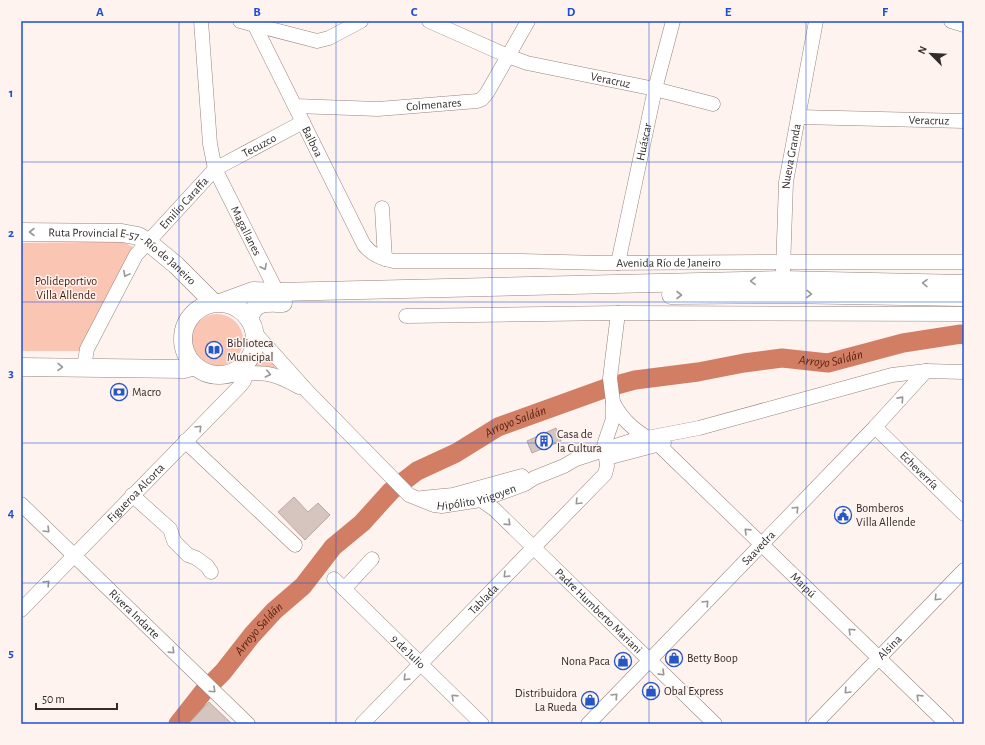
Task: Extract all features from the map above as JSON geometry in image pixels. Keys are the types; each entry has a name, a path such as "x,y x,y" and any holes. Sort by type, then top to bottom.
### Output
{"main road":[{"name":"Ruta Provincial E-57 - Río de Janeiro","path":"21,232 122,233 138,236 148,242 176,265 218,302"},
{"path":"964,284 277,292 253,291 204,305 190,315 182,334 183,346 188,358 195,366 205,372 216,375 242,368 254,345 252,326 254,307 264,303 624,295 782,287 964,297"},
{"path":"218,302 233,305 242,310 252,326"},
{"path":"21,367 184,369 195,366"}],"street":[{"name":"Emilio Caraffa","path":"84,367 87,349 136,255 215,169 210,144 201,21"},
{"path":"240,21 317,41 329,38 361,21"},
{"name":"Veracruz","path":"429,21 527,63 655,89 713,104"},
{"name":"Colmenares","path":"295,106 378,109 477,101 487,93 528,21"},
{"name":"Huáscar","path":"618,263 655,89 673,21"},
{"name":"Nueva Granda","path":"782,287 786,182 816,21"},
{"path":"951,21 964,24"},
{"name":"Balboa","path":"255,26 364,245 379,257"},
{"name":"Veracruz","path":"798,116 964,121"},
{"name":"Tecuzco","path":"215,169 303,122"},
{"name":"Magallanes","path":"215,169 277,292"},
{"path":"379,257 382,208"},
{"name":"Avenida Río de Janeiro","path":"379,257 394,261 618,263 964,262"},
{"path":"605,454 605,442 613,419 613,402 610,378 618,313"},
{"path":"406,316 618,313 964,314"},
{"path":"252,326 308,392 389,475 413,497"},
{"path":"242,368 277,376 308,392"},
{"name":"Figueroa Alcorta","path":"21,610 239,387 244,381 242,368"},
{"path":"605,454 659,445 699,428 875,378 926,371 964,372"},
{"name":"Saavedra","path":"588,724 875,427 926,371"},
{"name":"Maipú","path":"613,402 620,414 640,433 659,445 947,724"},
{"name":"Echeverría","path":"875,427 964,514"},
{"path":"608,431 623,428 640,433 699,428"},
{"path":"635,450 640,433"},
{"path":"605,454 640,433"},
{"path":"185,441 295,545"},
{"name":"Hipólito Yrigoyen","path":"413,497 442,506 481,500 525,484 534,478 564,466 578,467 605,454"},
{"name":"Tablada","path":"362,724 605,474 608,466 605,454"},
{"name":"Hipólito Yrigoyen","path":"413,497 453,495 522,476 534,478"},
{"path":"132,495 170,529 174,541 188,555 196,558 207,566 210,572"},
{"name":"Padre Humberto Mariani","path":"481,500 494,509 715,724"},
{"name":"Rivera Indarte","path":"21,504 248,724"},
{"path":"344,589 372,559"},
{"name":"Alsina","path":"815,724 964,570"},
{"name":"9 de Julio","path":"334,579 482,724"}],"green space":[{"name":"Polideportivo Villa Allende","path":"123,242 137,249 84,351 21,351 21,243"},
{"path":"217,314 227,316 235,322 241,330 243,340 241,350 235,358 227,364 217,366 207,364 199,358 193,350 191,340 193,330 199,322 207,316"},
{"path":"261,351 277,369 254,366"}],"building":[{"name":"Casa de la Cultura","path":"556,428 561,441 532,453 527,441"},
{"path":"294,497 308,512 318,503 330,515 305,540 278,512"},
{"path":"209,702 232,724 188,724"}],"waterway":[{"name":"Arroyo Saldán","path":"178,724 204,691 223,672 252,635 274,611 303,586 333,547 362,523 391,491 417,471 456,453 498,427 609,387 635,380 698,372 744,363 782,358 828,363 903,343 961,334 964,335"}],"place":[{"name":"Biblioteca Municipal","path":"214,350"},
{"name":"Macro","path":"119,392"},
{"name":"Casa de la Cultura","path":"544,441"},
{"name":"Bomberos Villa Allende","path":"843,515"},
{"name":"Betty Boop","path":"674,658"},
{"name":"Nona Paca","path":"623,661"},
{"name":"Obal Express","path":"651,691"},
{"name":"Distribuidora La Rueda","path":"590,700"}]}
